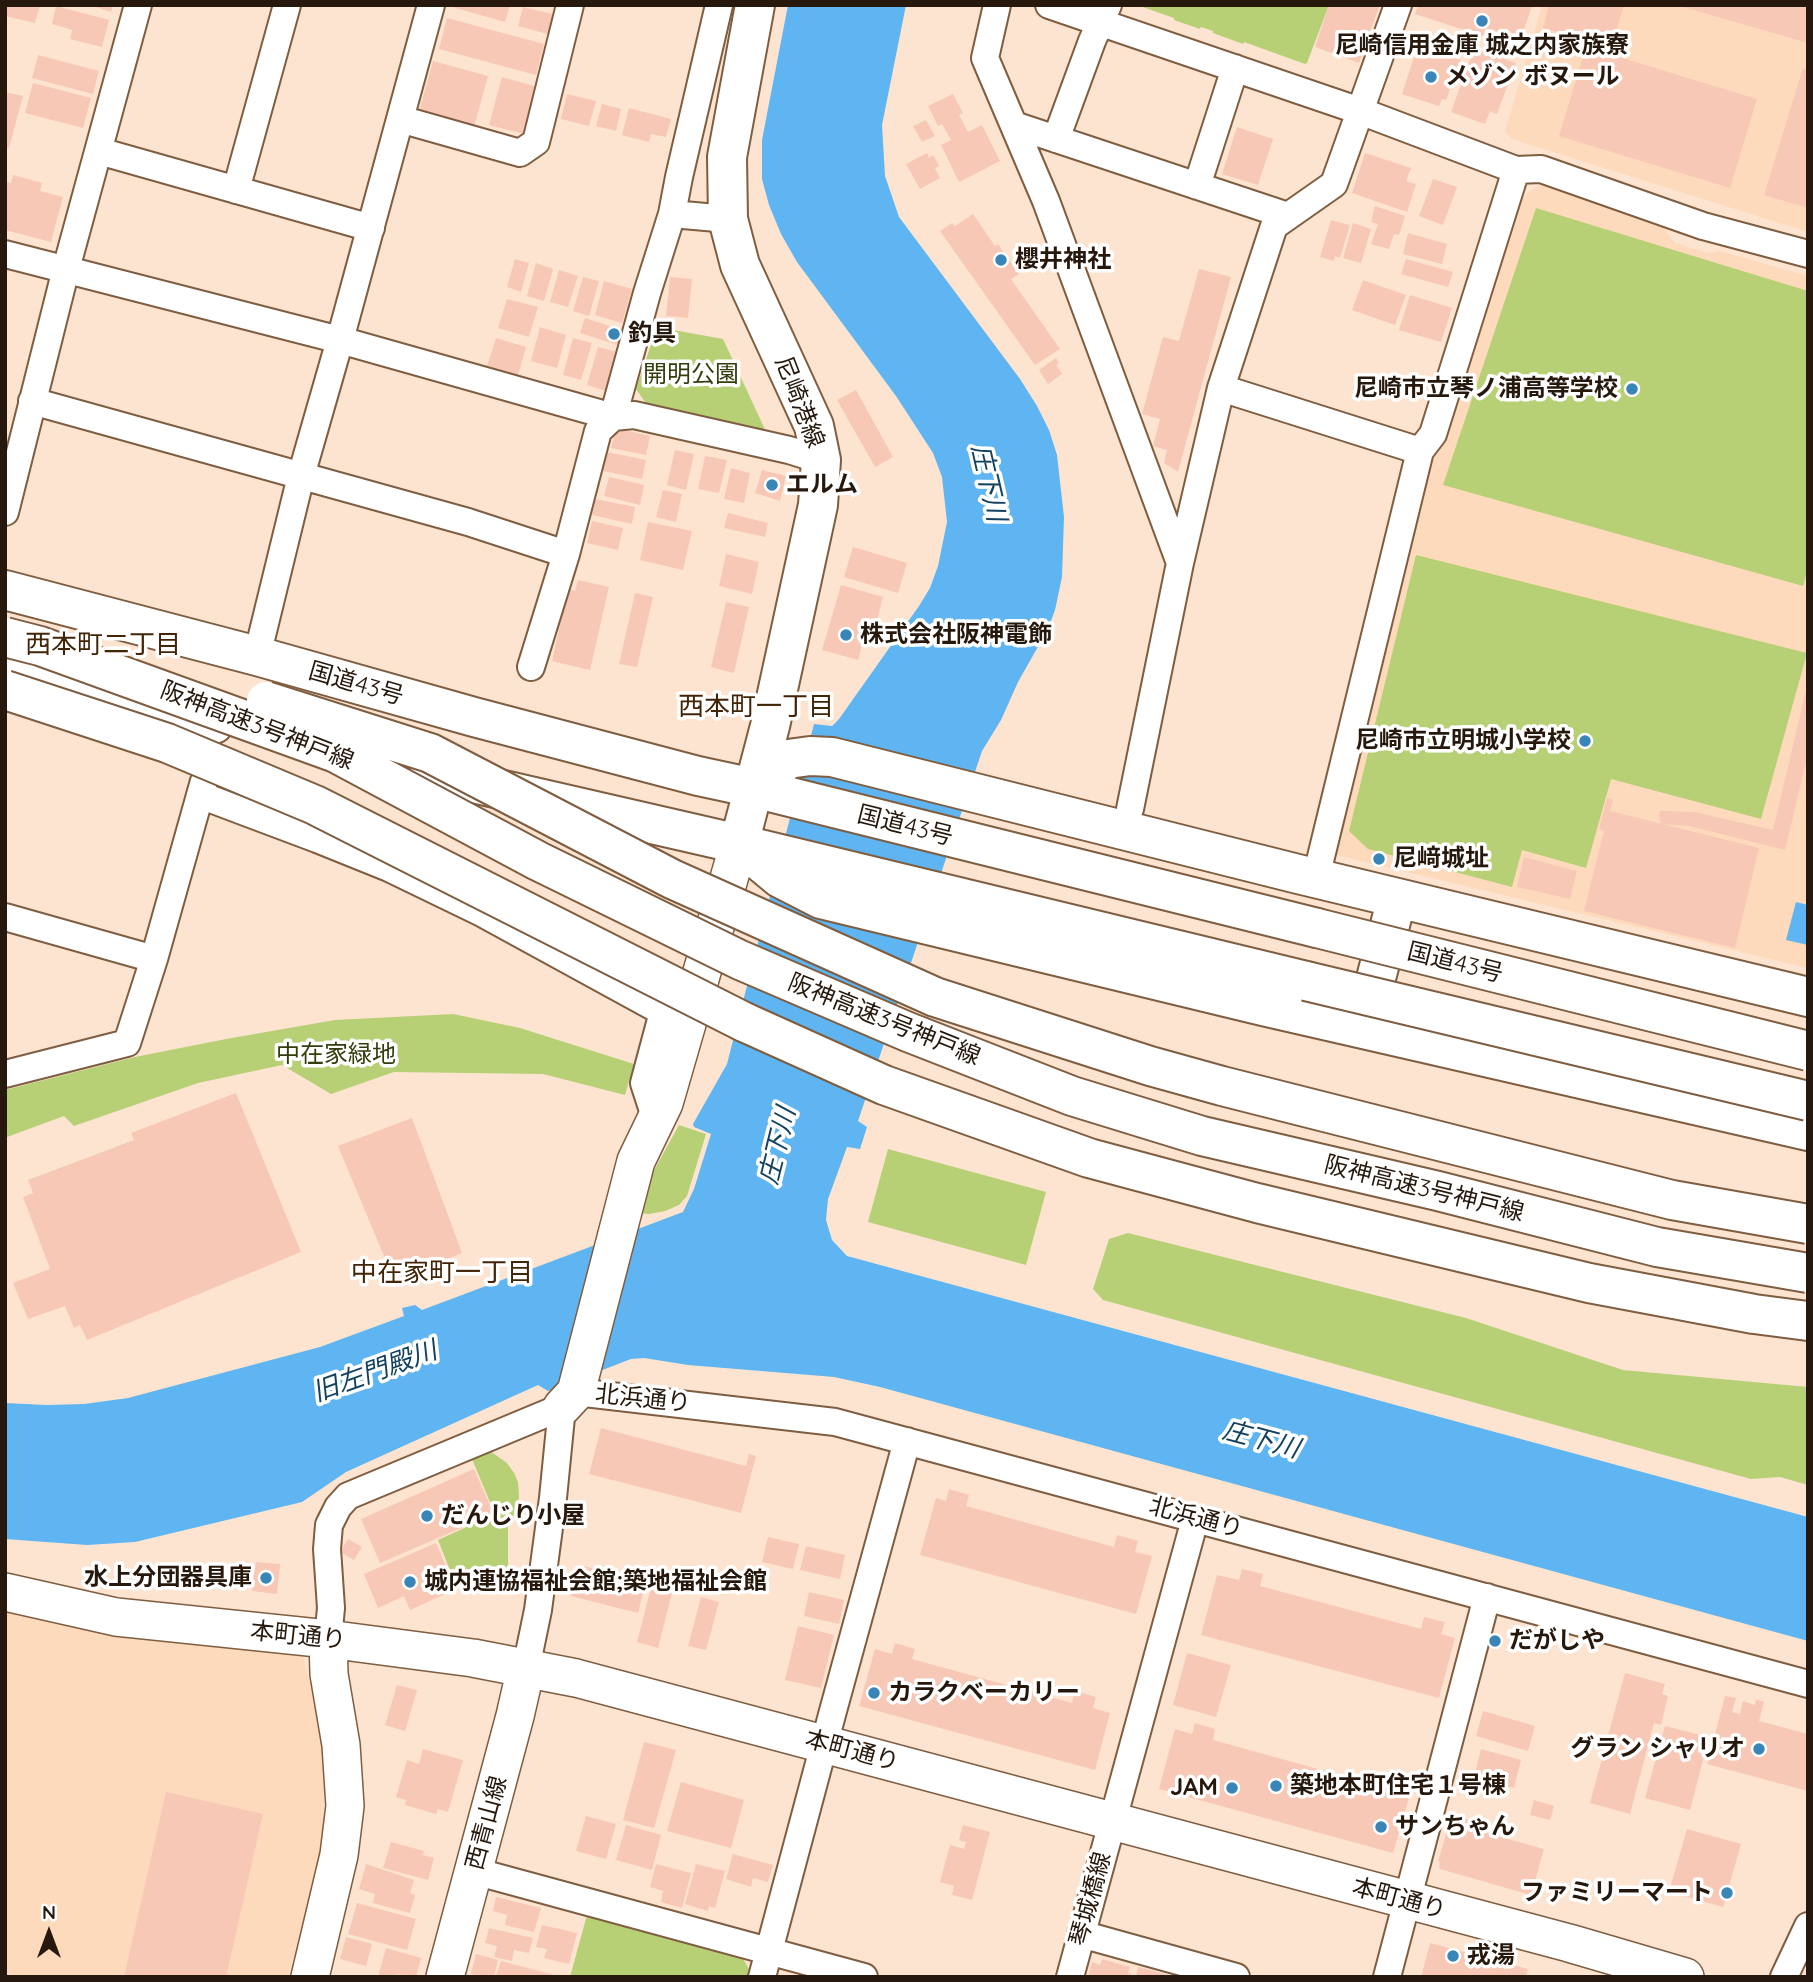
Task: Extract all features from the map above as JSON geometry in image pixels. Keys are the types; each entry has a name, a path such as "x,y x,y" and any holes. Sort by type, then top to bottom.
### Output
{"main road":[{"name":"尼崎港線","path":"739,844 770,726 818,505 821,460 814,426 740,265 728,219 727,157 755,5"},
{"name":"国道43号","path":"5,590 698,776 1808,1051"},
{"path":"22,641 255,697 430,753 672,878 935,997 1150,1066 1222,1086 1672,1200 1808,1224"},
{"name":"阪神高速3号神戸線","path":"22,641 336,752 538,861 740,960 908,1032 1072,1096 1202,1136 1438,1191 1657,1247 1808,1272"},
{"path":"5,671 220,725 739,844 782,866 821,899 933,909 1306,981 1808,1101"},
{"name":"阪神高速3号神戸線","path":"5,690 167,743 315,805 744,1022 884,1085 995,1126 1090,1158 1395,1237 1589,1283 1754,1314 1808,1321"},
{"path":"754,788 788,759 832,757 1808,997"},
{"path":"1363,1029 1397,898"},
{"path":"933,909 1363,1029 1808,1131"}],"street":[{"path":"5,512 66,270 138,5"},
{"path":"236,190 287,5"},
{"path":"257,656 301,476 431,5"},
{"path":"400,120 520,153 536,142 570,5"},
{"path":"531,667 566,554 598,431 613,417 672,214 719,5"},
{"path":"997,5 985,58 1046,201 1180,564"},
{"path":"1049,5 1105,14 1235,68 1360,110 1516,170 1541,169 1703,226 1808,254"},
{"path":"1130,808 1180,564 1221,388 1274,226 1334,184 1398,5"},
{"path":"1056,139 1092,41 1105,14"},
{"path":"1197,186 1235,68"},
{"path":"1014,125 1288,216"},
{"path":"99,151 371,228"},
{"path":"1317,878 1420,451 1433,434 1516,170"},
{"path":"672,214 728,219"},
{"path":"5,254 340,340 613,417 634,415 789,450 821,460"},
{"path":"1221,388 1420,451"},
{"path":"32,401 468,522 566,554"},
{"path":"5,1074 127,1043 154,959 220,725"},
{"path":"200,795 389,868 482,913 663,1012 644,1083 656,1120"},
{"path":"526,1668 538,1610 572,1393 636,1161 668,1090 739,844"},
{"path":"5,918 154,959"},
{"path":"310,1977 340,1855 345,1806 341,1745 329,1674 329,1525 338,1507 348,1496 572,1393"},
{"name":"北浜通り","path":"572,1393 835,1422 1808,1684"},
{"path":"762,1977 907,1441"},
{"name":"琴城橋線","path":"1070,1977 1191,1534"},
{"name":"本町通り","path":"5,1592 116,1617 328,1639 473,1658 576,1678 1569,1943 1685,1977"},
{"path":"1387,1977 1487,1597"},
{"name":"西青山線","path":"445,1977 526,1668"},
{"path":"474,1871 864,1977"},
{"path":"1784,1977 1808,1926"},
{"path":"1081,1934 1236,1977"}],"shaded area":[{"path":"1542,5 1808,5 1808,232 1512,139 1505,132"},
{"path":"1539,185 1660,224 1675,243 1709,253 1719,251 1808,276 1808,968 1336,855 1417,502 1523,197"},
{"path":"5,1604 115,1631 303,1657 326,1746 322,1851 288,1977 5,1977"}],"green space":[{"path":"1137,5 1329,5 1305,64"},
{"name":"尼崎市立琴ノ浦高等学校","path":"1536,208 1808,291 1808,569 1803,586 1443,485"},
{"name":"開明公園","path":"657,327 723,339 768,436 650,409 636,389"},
{"name":"尼崎市立明城小学校","path":"1416,555 1807,653 1761,819 1611,779 1586,868 1522,850 1512,887 1368,849 1349,831"},
{"name":"中在家緑地","path":"453,1014 520,1028 634,1064 625,1095 543,1074 394,1072 331,1094 282,1065 198,1083 74,1126 64,1116 7,1137 5,1142 5,1090 135,1057 335,1020"},
{"path":"679,1125 706,1134 687,1196 679,1205 665,1211 639,1213 647,1183"},
{"path":"888,1149 1046,1192 1026,1265 868,1222"},
{"path":"1128,1233 1466,1318 1623,1370 1808,1387 1808,1485 1780,1477 1751,1479 1103,1300 1093,1289 1109,1239"},
{"path":"490,1451 507,1463 514,1473 519,1496 518,1506 508,1526 508,1565 496,1581 477,1585 454,1580 438,1540 495,1514 472,1459"},
{"path":"587,1915 742,1957 750,1971 748,1977 570,1977"}],"water":[{"path":"788,5 906,5 882,125 885,176 899,217 1020,379 1037,406 1057,455 1064,517 1062,577 1055,610 1001,720 982,751 858,1121 867,1127 860,1149 847,1147 828,1199 826,1220 832,1240 847,1256 1808,1517 1808,1641 880,1387 834,1377 688,1365 644,1358 631,1359 548,1391 538,1385 346,1472 302,1502 135,1542 87,1545 5,1539 5,1403 84,1404 128,1398 320,1347 404,1316 402,1308 415,1305 422,1310 683,1212 694,1189 711,1134 694,1127 693,1124 727,1064 814,724 832,726 839,719 919,606 930,588 938,566 947,522 942,477 933,453 896,396 797,262 769,205 762,179 762,140"},
{"path":"1796,902 1808,905 1808,945 1786,940"}],"building":[{"path":"5,5 40,5 35,23 5,16"},
{"path":"90,5 113,5 111,12"},
{"path":"445,5 510,5 505,22"},
{"path":"1329,5 1379,7 1359,63 1315,47"},
{"name":"尼崎信用金庫 城之内家族寮","path":"1418,5 1532,5 1521,39 1485,28 1483,36 1415,14"},
{"path":"1549,5 1624,5 1611,48 1543,28"},
{"path":"1808,5 1808,43 1680,6"},
{"path":"56,6 109,20 102,47 70,39 72,30 52,24"},
{"path":"523,7 556,15 551,35 518,26"},
{"path":"447,18 544,44 536,75 439,49"},
{"name":"メゾン ボヌール","path":"1418,45 1461,60 1446,100 1442,99 1439,106 1402,94"},
{"path":"1586,47 1757,99 1730,188 1559,136"},
{"path":"1474,48 1516,63 1497,114 1490,111 1485,124 1451,112"},
{"path":"38,55 99,71 93,94 32,78"},
{"path":"433,61 488,76 474,127 419,112"},
{"path":"1803,68 1808,70 1808,208 1764,195"},
{"path":"502,77 537,87 524,134 489,125"},
{"path":"33,83 91,98 83,128 25,113"},
{"path":"5,92 23,96 9,148 5,147"},
{"path":"567,94 596,101 589,126 561,119"},
{"path":"953,94 963,113 959,115 968,132 982,125 1000,161 959,182 941,145 951,140 942,124 938,126 928,106"},
{"path":"602,104 621,109 616,131 596,126"},
{"path":"629,108 671,119 666,137 651,134 649,142 622,135"},
{"path":"926,120 935,136 922,142 913,126"},
{"path":"1237,127 1273,139 1258,185 1222,174"},
{"path":"927,153 929,158 933,155 939,166 935,168 940,178 920,189 906,164"},
{"path":"1365,153 1411,168 1406,181 1416,184 1407,212 1352,193"},
{"path":"13,175 42,183 40,191 63,197 51,242 5,230 5,182 11,183"},
{"path":"1433,179 1457,187 1443,225 1419,216"},
{"path":"1375,206 1405,216 1399,235 1394,234 1389,249 1371,244 1378,224 1371,222"},
{"path":"973,214 1019,274 1011,279 1060,349 1035,365 940,231 952,223 955,226"},
{"path":"1331,220 1350,225 1340,258 1335,256 1334,261 1320,257"},
{"path":"1353,223 1371,229 1361,263 1343,258"},
{"path":"1408,233 1447,244 1442,264 1403,254"},
{"path":"515,259 529,263 521,292 507,287"},
{"path":"1406,259 1453,272 1448,287 1401,274"},
{"path":"536,263 553,269 544,301 527,296"},
{"path":"1199,269 1231,277 1178,472 1164,463 1167,450 1153,446 1160,419 1142,414 1163,337 1179,341"},
{"path":"559,270 578,276 568,307 550,302"},
{"path":"583,277 599,281 589,316 573,311"},
{"path":"670,277 692,279 688,318 666,316"},
{"path":"1363,280 1406,295 1395,325 1352,310"},
{"path":"604,281 632,289 622,323 595,315"},
{"path":"1410,295 1452,308 1441,342 1399,330"},
{"path":"507,299 538,307 529,337 498,328"},
{"path":"585,318 625,331 621,346 580,333"},
{"path":"540,327 566,335 557,368 531,361"},
{"path":"496,338 526,347 518,375 487,366"},
{"path":"573,338 592,343 581,380 563,375"},
{"path":"598,347 617,352 606,391 587,385"},
{"path":"1056,358 1059,363 1056,365 1062,374 1048,384 1039,370"},
{"path":"856,390 893,457 875,467 837,400"},
{"path":"616,428 650,436 646,455 611,448"},
{"path":"675,450 694,454 686,490 667,485"},
{"path":"607,452 646,460 642,479 603,471"},
{"path":"705,456 727,460 719,493 698,489"},
{"path":"731,468 750,473 744,503 724,499"},
{"path":"762,470 786,476 780,501 755,493"},
{"path":"609,477 644,485 640,505 604,496"},
{"path":"663,490 682,494 676,522 656,517"},
{"path":"595,499 635,507 632,524 592,515"},
{"path":"728,513 768,523 765,537 724,528"},
{"path":"592,521 623,528 618,550 587,543"},
{"path":"648,522 692,531 683,570 640,560"},
{"path":"853,547 907,563 898,593 844,577"},
{"path":"726,554 759,562 752,594 719,586"},
{"path":"578,580 609,587 590,670 552,661 568,589 575,591"},
{"name":"株式会社阪神電飾","path":"841,585 883,597 877,620 870,618 858,660 822,650"},
{"path":"635,593 653,597 637,667 619,664"},
{"path":"726,602 749,607 734,673 711,667"},
{"path":"1807,686 1808,754 1785,850 1689,826 1661,824 1660,811 1694,812 1773,830"},
{"path":"1607,798 1613,800 1610,811 1759,848 1735,948 1584,911 1604,831 1599,829"},
{"path":"1524,857 1577,871 1570,899 1517,887"},
{"path":"236,1093 301,1252 87,1340 80,1325 74,1328 65,1306 28,1319 13,1283 50,1269 23,1197 33,1193 28,1180 134,1140 131,1133"},
{"path":"412,1118 462,1253 394,1280 338,1146"},
{"path":"601,1428 746,1466 749,1454 756,1456 741,1513 589,1474"},
{"name":"だんじり小屋","path":"474,1469 494,1514 380,1563 361,1519"},
{"path":"949,1489 969,1495 966,1506 1114,1547 1117,1535 1138,1541 1135,1552 1152,1556 1136,1614 920,1555 936,1498 946,1501"},
{"path":"768,1537 799,1544 793,1569 762,1562"},
{"path":"348,1539 362,1547 354,1560 340,1552"},
{"name":"城内連協福祉会館;築地福祉会館","path":"436,1543 456,1589 410,1610 404,1596 378,1608 364,1574"},
{"path":"806,1546 845,1555 840,1579 800,1570"},
{"name":"水上分団器具庫","path":"256,1562 280,1564 277,1594 252,1591"},
{"path":"579,1565 646,1581 638,1613 571,1596"},
{"path":"1242,1569 1263,1574 1260,1586 1421,1629 1424,1617 1445,1622 1441,1634 1455,1638 1439,1698 1201,1635 1217,1575 1239,1580"},
{"path":"652,1584 673,1589 658,1648 637,1642"},
{"path":"809,1592 844,1600 839,1624 804,1616"},
{"path":"701,1597 719,1602 706,1650 688,1646"},
{"path":"798,1626 834,1635 821,1688 785,1680"},
{"path":"895,1643 915,1649 912,1659 1072,1703 1075,1691 1096,1697 1093,1708 1110,1713 1095,1770 859,1706 875,1649 892,1654"},
{"path":"1187,1653 1231,1665 1216,1717 1173,1705"},
{"path":"1625,1673 1665,1684 1662,1694 1668,1696 1661,1725 1654,1723 1630,1814 1590,1803"},
{"path":"397,1685 417,1690 405,1731 385,1725"},
{"name":"グラン シャリオ","path":"1725,1696 1736,1698 1732,1712 1740,1714 1743,1701 1755,1705 1756,1699 1764,1702 1759,1721 1808,1734 1808,1791 1707,1764"},
{"path":"1483,1711 1535,1726 1528,1751 1476,1736"},
{"name":"築地本町住宅１号棟","path":"1195,1723 1215,1729 1213,1740 1372,1784 1376,1772 1396,1777 1392,1789 1410,1794 1393,1853 1159,1789 1175,1729 1192,1734"},
{"path":"1665,1726 1709,1737 1690,1810 1645,1798"},
{"path":"644,1742 676,1750 654,1828 623,1820"},
{"path":"423,1749 463,1760 448,1812 438,1809 436,1814 405,1805 406,1800 396,1797 407,1760 419,1764"},
{"path":"1481,1749 1521,1760 1514,1788 1474,1777"},
{"path":"681,1782 744,1800 731,1848 667,1831"},
{"path":"166,1792 263,1814 226,1977 124,1977"},
{"path":"1534,1800 1554,1806 1550,1820 1530,1815"},
{"path":"1448,1814 1486,1824 1483,1832 1544,1849 1531,1895 1440,1869 1438,1861 1448,1828 1460,1829 1445,1824"},
{"path":"586,1816 616,1824 606,1859 576,1851"},
{"path":"626,1825 661,1835 652,1870 616,1860"},
{"path":"963,1825 990,1832 972,1900 952,1895 954,1886 940,1882 950,1845 964,1849 966,1842 959,1840"},
{"path":"1687,1829 1741,1844 1723,1907 1669,1892"},
{"path":"391,1842 424,1851 423,1855 434,1858 428,1880 383,1868"},
{"path":"733,1854 773,1865 768,1882 753,1878 751,1887 726,1879"},
{"path":"366,1864 414,1880 410,1893 415,1895 410,1913 373,1903 375,1894 359,1889"},
{"path":"656,1864 691,1873 682,1908 661,1902 663,1891 650,1887"},
{"path":"696,1864 725,1871 715,1908 709,1906 708,1911 685,1904"},
{"path":"496,1897 541,1908 534,1932 505,1925 507,1915 493,1911"},
{"path":"357,1903 416,1919 407,1950 348,1934"},
{"path":"542,1925 577,1933 569,1964 544,1958 547,1949 536,1947"},
{"path":"489,1928 533,1938 529,1953 514,1950 512,1961 494,1957 497,1946 485,1943"},
{"path":"346,1937 372,1944 366,1966 340,1959"},
{"name":"戎湯","path":"1430,1943 1528,1969 1526,1977 1421,1977"},
{"path":"386,1948 421,1958 416,1977 397,1974 396,1977 378,1977"},
{"path":"476,1954 498,1960 494,1977 471,1974"},
{"path":"1102,1959 1130,1967 1130,1977 1088,1977 1092,1962 1100,1965"},
{"path":"501,1961 558,1976 558,1977 496,1976"},
{"path":"1138,1967 1172,1976 1172,1977 1136,1977"}],"place":[{"name":"尼崎信用金庫 城之内家族寮","path":"1482,21"},
{"name":"メゾン ボヌール","path":"1431,77"},
{"name":"櫻井神社","path":"1001,260"},
{"name":"釣具","path":"614,334"},
{"name":"尼崎市立琴ノ浦高等学校","path":"1632,389"},
{"name":"エルム","path":"772,485"},
{"name":"株式会社阪神電飾","path":"846,635"},
{"name":"尼崎市立明城小学校","path":"1585,741"},
{"name":"尼﨑城址","path":"1379,859"},
{"name":"だんじり小屋","path":"427,1516"},
{"name":"水上分団器具庫","path":"266,1578"},
{"name":"城内連協福祉会館;築地福祉会館","path":"410,1582"},
{"name":"だがしや","path":"1495,1641"},
{"name":"カラクベーカリー","path":"874,1693"},
{"name":"グラン シャリオ","path":"1759,1749"},
{"name":"築地本町住宅１号棟","path":"1276,1786"},
{"name":"JAM","path":"1232,1788"},
{"name":"サンちゃん","path":"1381,1827"},
{"name":"ファミリーマート","path":"1727,1893"},
{"name":"戎湯","path":"1453,1956"}],"district":[{"name":"西本町二丁目","path":"103,645"},
{"name":"西本町一丁目","path":"756,707"},
{"name":"中在家町一丁目","path":"442,1273"}],"water label":[{"name":"庄下川","path":"988,483"},
{"name":"庄下川","path":"778,1146"},
{"name":"旧左門殿川","path":"375,1372"},
{"name":"庄下川","path":"1261,1440"}]}
